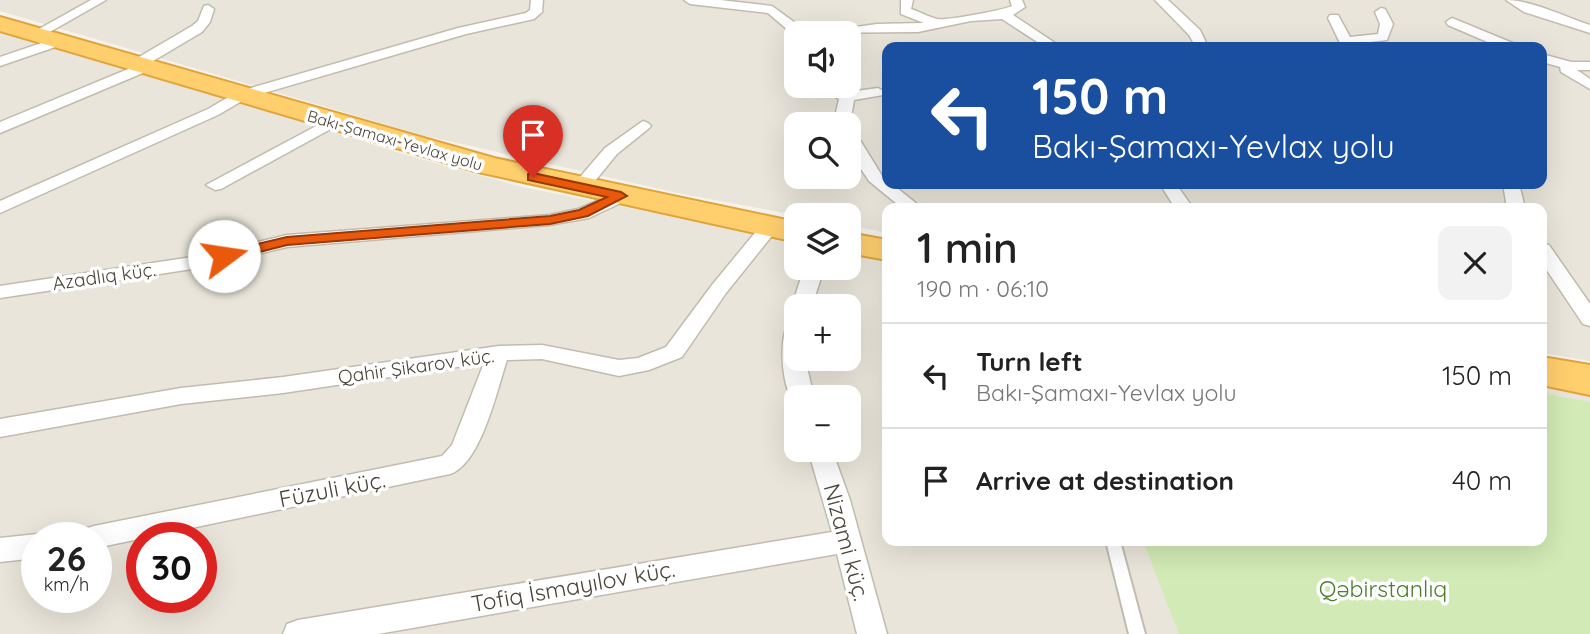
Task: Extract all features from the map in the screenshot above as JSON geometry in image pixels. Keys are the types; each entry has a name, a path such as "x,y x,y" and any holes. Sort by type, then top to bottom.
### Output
{"highway":[{"name":"Bakı-Şamaxı-Yevlax yolu","path":"0,24 489,166 580,188 783,230"},
{"path":"861,245 882,249"},
{"path":"1547,373 1590,380"}],"street":[{"path":"0,62 48,38 100,0"},
{"path":"0,208 213,112 242,95 463,31 530,16 536,12 537,0"},
{"path":"690,0 772,10 785,21"},
{"path":"907,0 905,11 938,24"},
{"path":"861,30 918,28 971,17 1004,16 1018,7 1016,0"},
{"path":"1161,0 1195,33 1200,42"},
{"path":"1512,0 1528,9 1590,29"},
{"path":"0,128 141,65 197,29 204,22 208,9"},
{"path":"1357,42 1382,37 1387,31 1388,24 1381,12"},
{"path":"1004,16 1046,42"},
{"path":"1334,18 1346,42"},
{"path":"1452,22 1498,42"},
{"path":"1547,59 1570,66 1590,66"},
{"path":"1570,66 1566,69 1590,86"},
{"path":"861,95 878,92"},
{"path":"215,185 333,122"},
{"path":"580,188 611,151 643,126"},
{"path":"861,161 882,184"},
{"path":"889,189 907,203"},
{"name":"Azadlıq küç.","path":"0,292 199,262 287,241 550,220 583,214 621,196"},
{"name":"Qahir Şikarov küç.","path":"0,428 181,396 283,385 499,353 542,352 619,368 641,365 674,352 719,289 783,230"},
{"path":"1547,256 1590,320"},
{"name":"Füzuli küç.","path":"112,533 450,464 463,450 499,353"},
{"name":"Nizami küç.","path":"824,462 872,634"},
{"name":"Tofiq İsmayılov küç.","path":"298,634 848,541"},
{"path":"0,550 21,548"}],"lane":[{"path":"1115,546 1138,634"}],"shaded area":[{"path":"0,0 1590,0 1590,361 1547,354 1547,203 882,203 882,232 861,228 861,203 784,203 784,213 682,194 422,135 0,11"},
{"path":"0,32 403,154 522,187 784,239 784,280 861,280 861,253 882,257 882,546 1547,546 1547,385 1590,393 1590,634 0,634"}],"green space":[{"name":"Qəbirstanlıq","path":"1547,394 1590,402 1590,634 1179,634 1145,546 1547,546"}],"route":[{"path":"224,256 287,241 360,234 414,233 550,220 583,214 621,196 533,177"}]}
